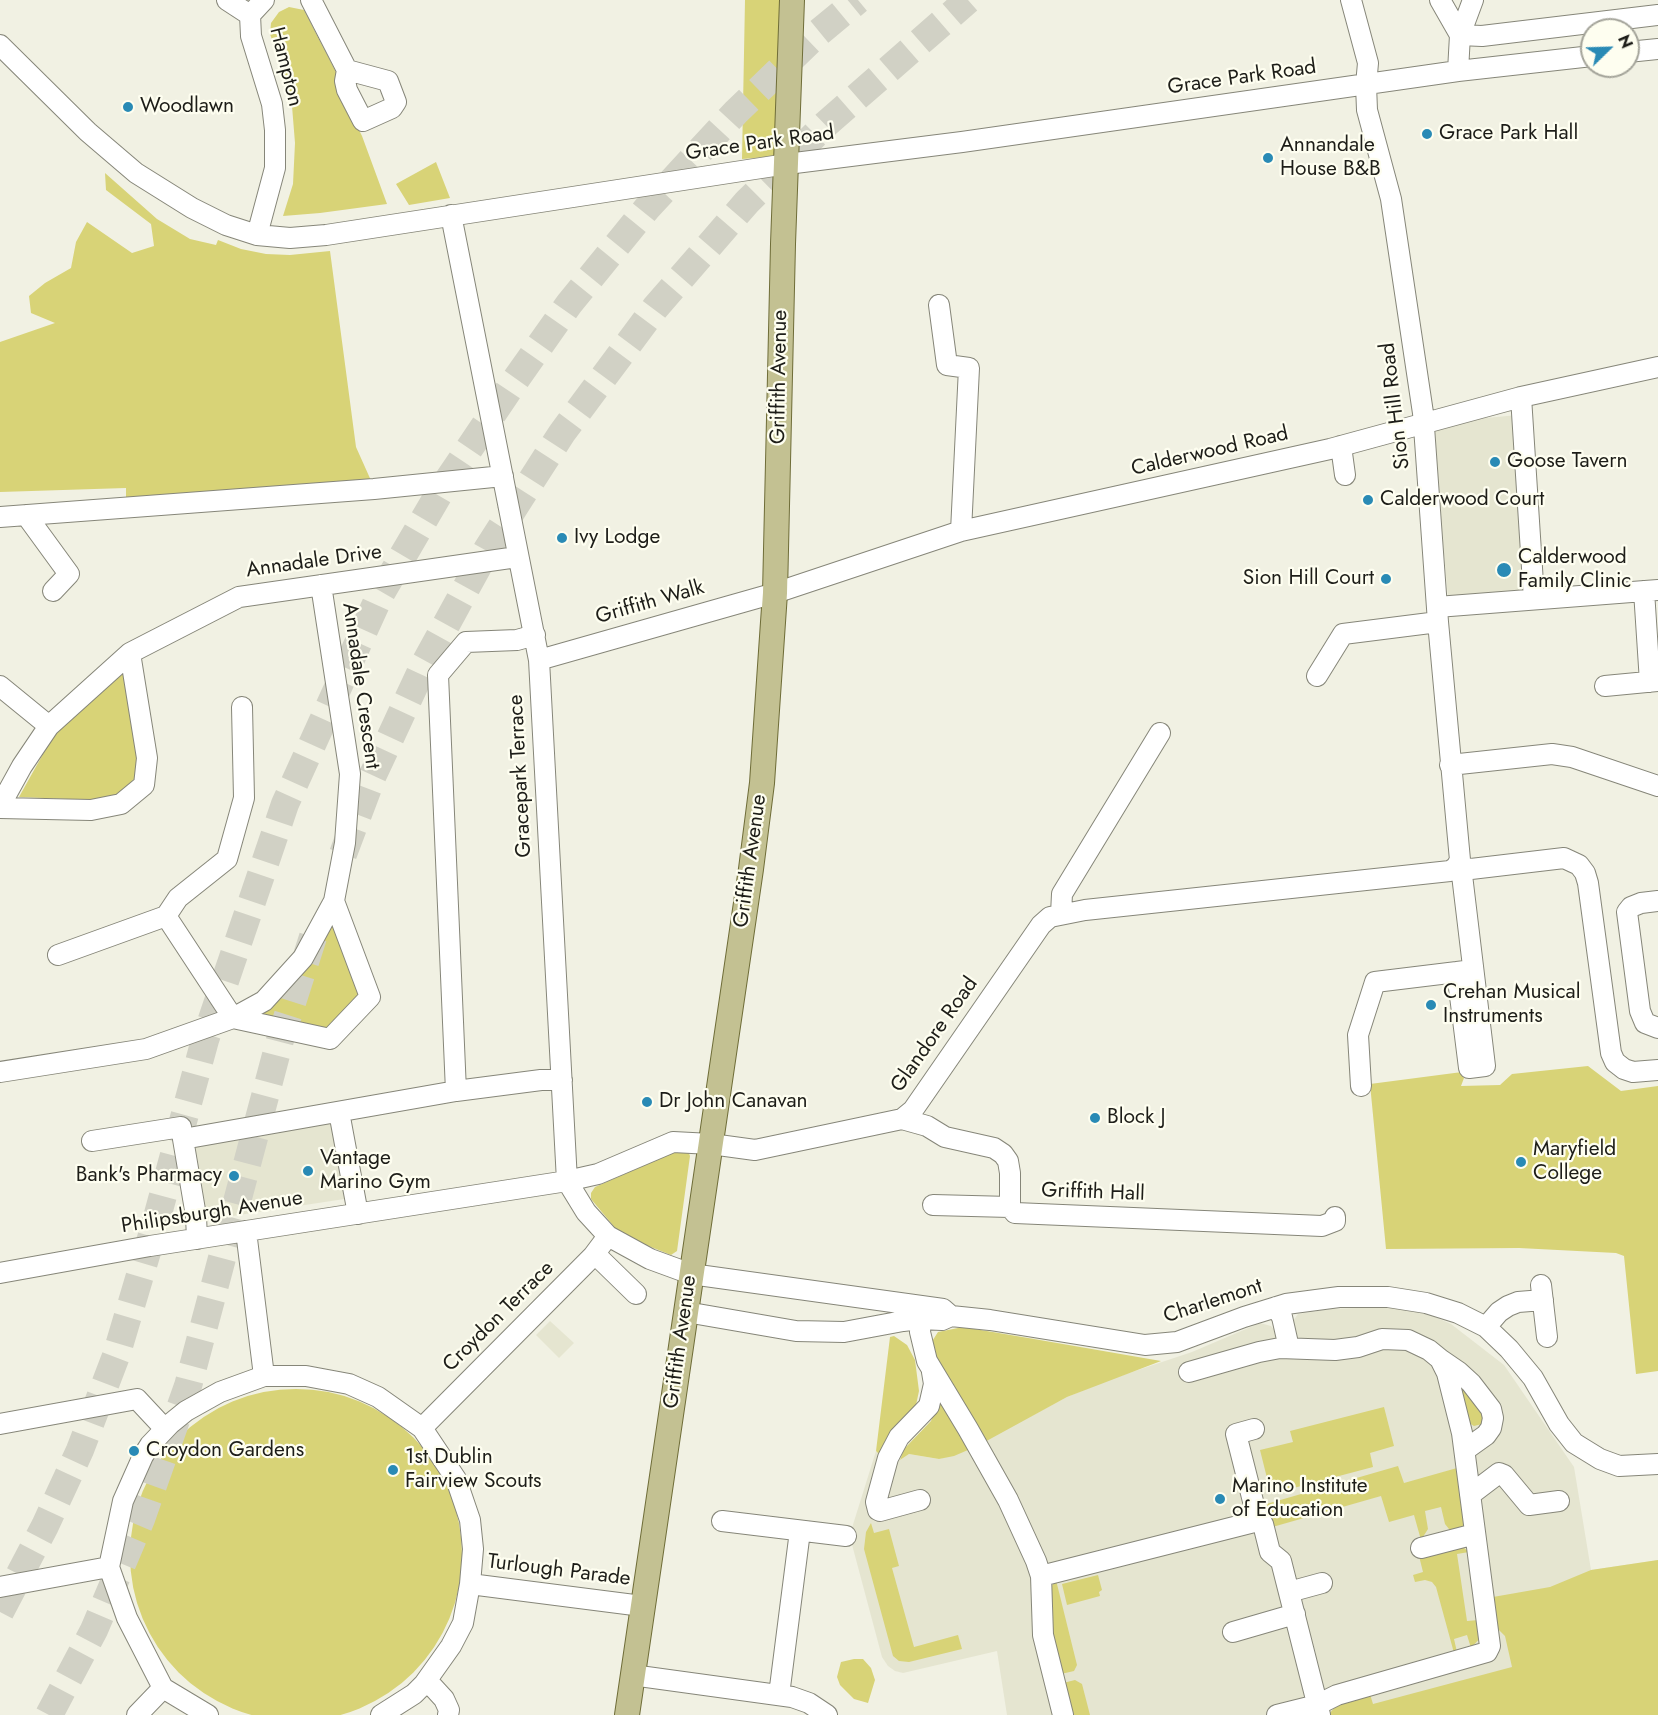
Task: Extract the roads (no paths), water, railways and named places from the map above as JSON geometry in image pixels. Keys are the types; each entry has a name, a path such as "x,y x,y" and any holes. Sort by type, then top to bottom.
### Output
{"main road":[{"name":"Griffith Avenue","path":"627,1715 750,879 762,783 775,593 783,244 788,164 792,0"}],"street":[{"name":"Hampton","path":"227,0 250,15"},
{"name":"Hampton","path":"257,235 275,168 275,130 266,82 251,36 250,15 264,0"},
{"path":"311,0 347,70"},
{"name":"Sion Hill Road","path":"1351,0 1368,63 1367,110 1391,199 1424,422 1437,614 1460,860 1456,867 1462,875 1465,971 1376,982 1358,1035 1361,1086"},
{"path":"1440,0 1460,35"},
{"path":"1458,71 1460,35 1473,0"},
{"path":"1460,35 1482,36 1658,15"},
{"name":"Grace Park Road","path":"0,45 88,132 136,173 192,208 226,225 257,235 290,238 326,235 788,164 1366,86 1458,71 1580,57"},
{"path":"1640,51 1658,49"},
{"name":"Gracepark Terrace","path":"451,215 539,660 567,1181 586,1212 608,1236 650,1259 691,1274"},
{"path":"939,305 947,365 969,368 961,531"},
{"name":"Calderwood Road","path":"775,593 961,531 1341,446 1521,396 1658,367"},
{"path":"1521,396 1534,599"},
{"path":"1341,446 1345,475"},
{"path":"0,517 374,489 503,476"},
{"path":"26,515 69,574 53,591"},
{"name":"Annadale Drive","path":"130,653 147,758 144,785 122,804 91,810 0,807 49,726 130,653 238,597 517,557"},
{"name":"Annadale Crescent","path":"0,1072 146,1049 233,1018 264,1001 303,957 334,901 345,843 350,774 321,585"},
{"path":"1317,676 1343,634 1437,614 1534,599 1651,590 1654,682 1605,686"},
{"name":"Griffith Walk","path":"539,660 775,593"},
{"path":"456,1091 438,675 466,642 517,640 535,635"},
{"path":"0,686 49,726"},
{"path":"58,955 166,916 178,898 227,859 244,798 242,707"},
{"path":"1061,914 1062,894 1160,733"},
{"path":"1450,765 1552,754 1572,757 1658,786"},
{"name":"Glandore Road","path":"711,1144 755,1150 902,1119 913,1110 1041,925 1050,917 1097,908 1450,871 1456,867 1471,869 1564,858 1579,866 1588,882 1611,1053 1615,1062 1632,1072 1658,1070"},
{"path":"166,916 233,1018 330,1038 370,997 334,901"},
{"path":"1658,901 1641,903 1631,907 1627,912 1640,1011 1645,1023 1658,1028"},
{"path":"183,1139 456,1091 541,1080 562,1080"},
{"path":"339,1112 358,1214"},
{"name":"Griffith Hall","path":"902,1119 927,1126 945,1137 994,1148 1003,1154 1008,1161 1010,1173 1010,1207 1015,1213 1322,1226 1335,1221 1335,1217"},
{"path":"92,1141 181,1127 196,1216 197,1239"},
{"name":"Philipsburgh Avenue","path":"0,1273 246,1231 567,1181 598,1174 672,1142 711,1144"},
{"path":"933,1205 1010,1207"},
{"path":"246,1231 264,1376"},
{"name":"Croydon Terrace","path":"422,1428 595,1254 608,1236"},
{"path":"595,1254 636,1294"},
{"name":"Charlemont","path":"691,1274 921,1313 942,1320 951,1316 990,1320 1145,1345 1177,1342 1276,1307 1339,1297 1388,1297 1426,1303 1458,1313 1486,1328 1509,1349 1533,1378 1559,1424 1574,1443 1600,1459 1619,1466 1658,1464"},
{"path":"1486,1328 1499,1312 1508,1306 1542,1293 1547,1337"},
{"path":"1276,1307 1282,1317 1289,1347"},
{"name":"Charlemont","path":"686,1312 796,1331 844,1332 921,1313"},
{"path":"921,1313 921,1345 932,1372 968,1429 1008,1500 1036,1561 1041,1576 1043,1635 1063,1715"},
{"path":"1189,1372 1259,1352 1289,1347 1335,1350 1358,1347 1382,1339 1408,1340 1429,1350 1459,1371 1472,1383 1491,1409 1493,1418 1491,1428 1486,1435 1465,1450"},
{"path":"1277,1715 1319,1710 1337,1695 1487,1652 1491,1646 1465,1450 1447,1373 1440,1359"},
{"path":"920,1500 880,1511 876,1502 888,1458 899,1437 929,1406 934,1384 932,1372"},
{"path":"208,1715 163,1688 127,1618 109,1567 123,1501 143,1456 165,1430 186,1411 220,1392 264,1376 306,1376 349,1384 378,1397 422,1428 456,1479 470,1520 473,1549 463,1623 451,1646 424,1684 414,1694 381,1715"},
{"path":"0,1424 137,1399 165,1430"},
{"path":"1254,1429 1236,1434 1258,1521 1263,1524 1269,1550 1281,1561 1319,1710"},
{"path":"1470,1496 1499,1473 1504,1474 1529,1505 1559,1501"},
{"path":"722,1521 846,1536"},
{"path":"1041,1576 1258,1521"},
{"path":"779,1695 800,1531"},
{"path":"1421,1548 1475,1534"},
{"path":"0,1587 109,1567"},
{"path":"1289,1592 1322,1583"},
{"name":"Turlough Parade","path":"470,1584 642,1606"},
{"path":"1233,1632 1294,1614"},
{"path":"632,1675 779,1695 809,1702 827,1715"},
{"path":"424,1684 433,1687 444,1699 449,1710 448,1715"},
{"path":"137,1715 163,1688"}],"tunnel":[{"path":"0,1612 45,1526 80,1450 116,1356 155,1225 205,1040 285,804 380,595 440,492 569,304 648,207 736,112 818,33 858,0"},
{"path":"343,854 372,777 424,665 488,548 562,433 655,308 747,202 826,124 968,0"},
{"path":"49,1715 94,1630 141,1519 188,1386 280,1040 313,937"}],"place":[{"name":"Woodlawn","path":"128,107"},
{"name":"Grace Park Hall","path":"1427,134"},
{"name":"Annandale House B&B","path":"1268,158"},
{"name":"Goose Tavern","path":"1495,462"},
{"name":"Calderwood Court","path":"1368,500"},
{"name":"Ivy Lodge","path":"562,538"},
{"name":"Calderwood Family Clinic","path":"1504,570"},
{"name":"Sion Hill Court","path":"1386,579"},
{"name":"Crehan Musical Instruments","path":"1431,1005"},
{"name":"Dr John Canavan","path":"647,1102"},
{"name":"Block J","path":"1095,1118"},
{"name":"Maryfield College","path":"1521,1162"},
{"name":"Vantage Marino Gym","path":"308,1171"},
{"name":"Bank's Pharmacy","path":"234,1176"},
{"name":"Croydon Gardens","path":"134,1451"},
{"name":"1st Dublin Fairview Scouts","path":"393,1470"},
{"name":"Marino Institute of Education","path":"1220,1499"}]}
